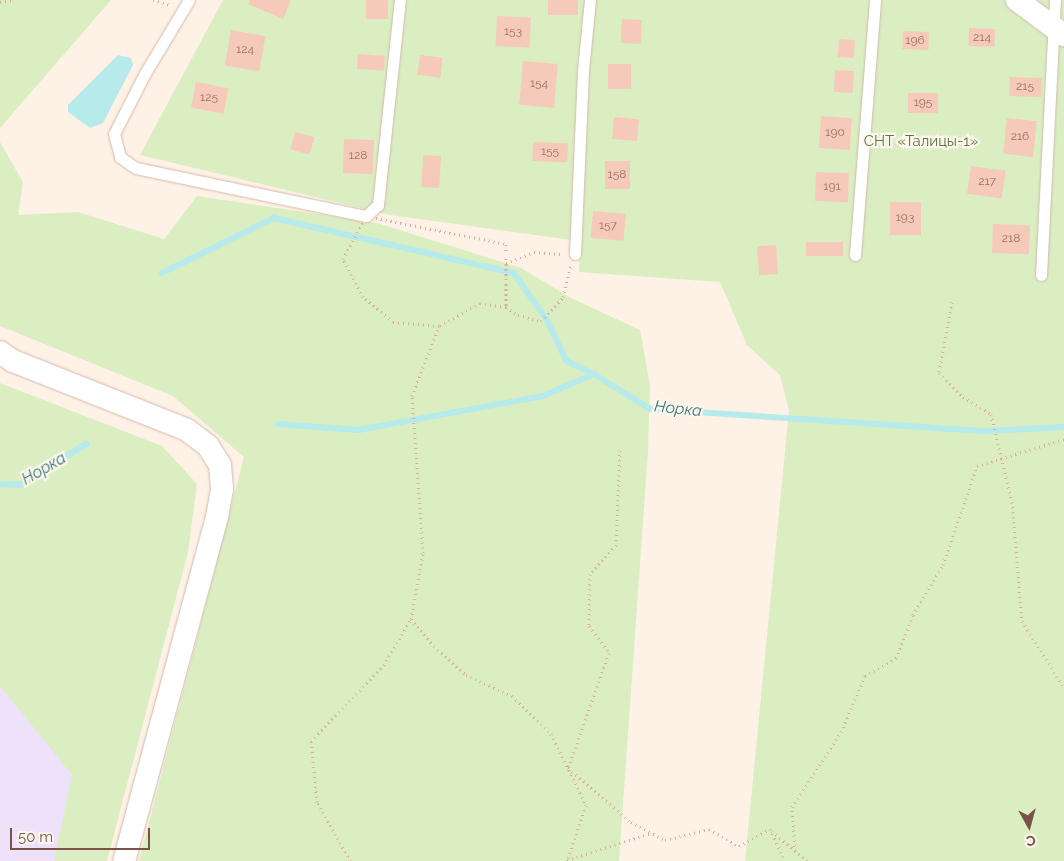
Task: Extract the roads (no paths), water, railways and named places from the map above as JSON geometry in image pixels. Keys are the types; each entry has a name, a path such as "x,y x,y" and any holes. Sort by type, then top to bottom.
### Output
{"street":[{"path":"1017,0 1059,31"},
{"path":"0,352 13,361 187,430 208,446 220,465 222,489 217,517 124,861"}],"lane":[{"path":"189,0 144,74 114,134 120,157 136,168 366,216 378,205 400,0"},
{"path":"575,254 583,70 590,0"},
{"path":"855,255 875,0"},
{"path":"1041,274 1059,31 1055,0"}],"water":[{"path":"118,55 131,58 133,65 103,123 90,128 68,112 68,105"}],"waterway":[{"path":"162,273 274,218 514,273 546,318 567,361 594,374"},
{"name":"Норка","path":"278,424 358,430 543,396 594,374 651,409 986,431 1064,427"},
{"name":"Норка","path":"0,484 20,485 86,444"}],"park label":[{"name":"СНТ «Талицы-1»","path":"921,142"}]}
